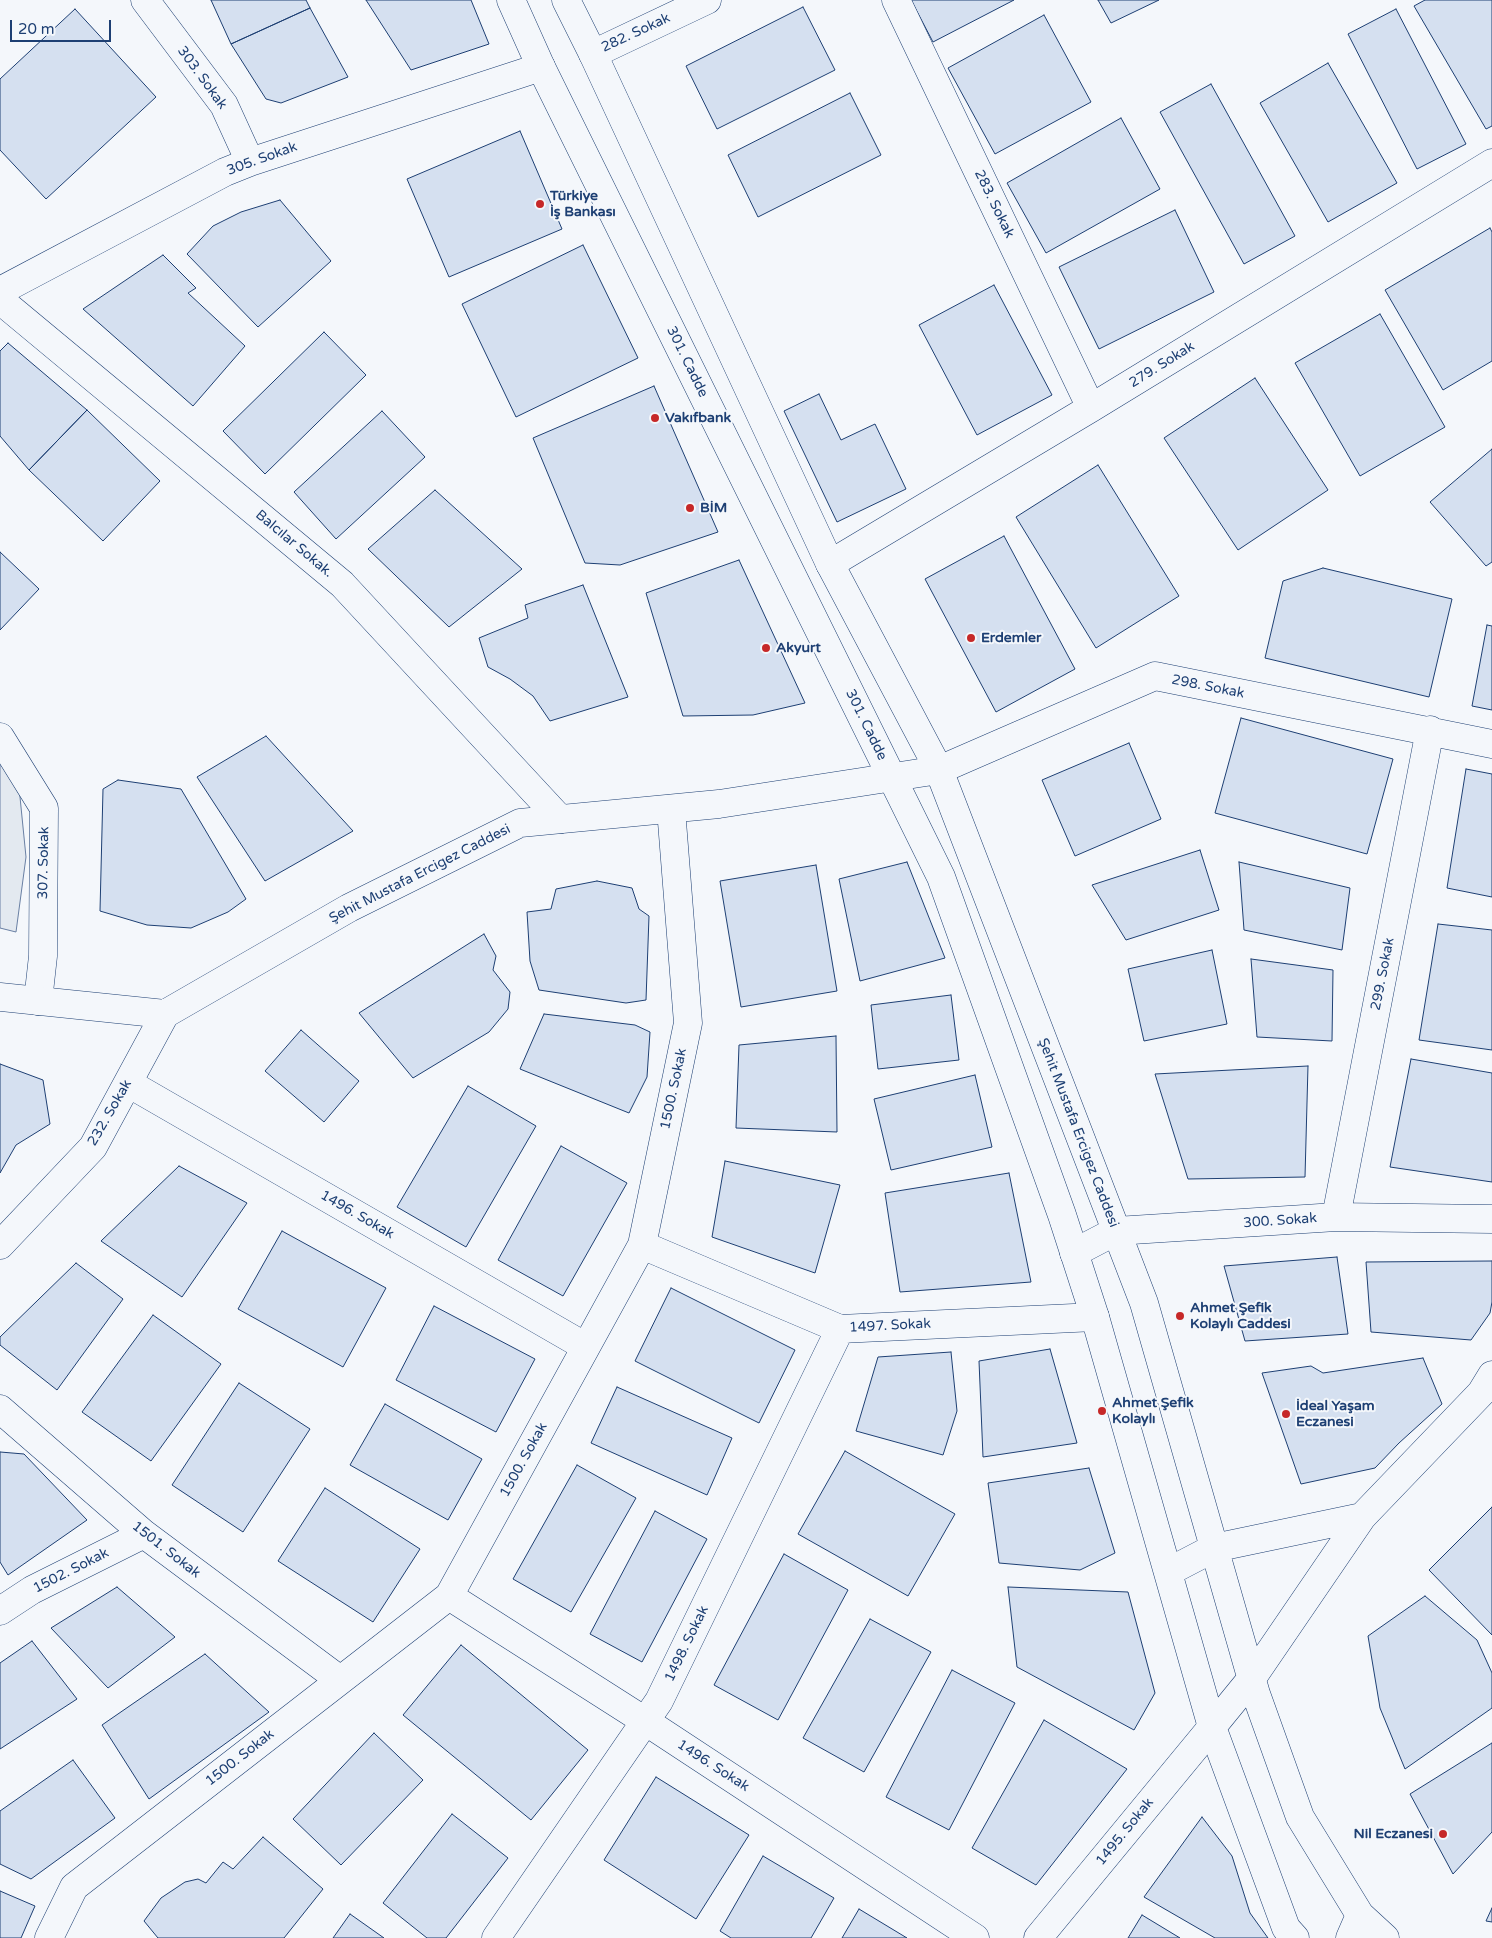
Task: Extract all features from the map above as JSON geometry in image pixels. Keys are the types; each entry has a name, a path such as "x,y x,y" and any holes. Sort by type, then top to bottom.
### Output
{"street":[{"name":"303. Sokak","path":"145,0 224,105 250,162"},
{"name":"301. Cadde","path":"511,0 541,67 892,777"},
{"path":"566,0 593,54 830,564 939,770"},
{"name":"282. Sokak","path":"593,54 707,0"},
{"name":"283. Sokak","path":"896,0 1091,408"},
{"name":"305. Sokak","path":"0,291 225,172 250,162 541,67"},
{"name":"279. Sokak","path":"830,564 1091,408 1492,163"},
{"name":"Balcılar Sokak.","path":"0,300 342,584 560,819"},
{"name":"298. Sokak","path":"939,770 1155,676 1492,744"},
{"name":"299. Sokak","path":"1336,1217 1430,730"},
{"name":"307. Sokak","path":"0,737 44,808 42,956 38,1002"},
{"name":"Şehit Mustafa Ercigez Caddesi","path":"165,1014 350,908 520,823 719,804 939,770 1144,1303 1252,1678 1300,1817 1355,1926 1385,1938"},
{"path":"892,777 941,877 1074,1253 1095,1317 1212,1727 1286,1928 1296,1938"},
{"name":"1500. Sokak","path":"49,1938 74,1887 449,1596 642,1245 688,1023 672,809"},
{"path":"0,997 165,1014"},
{"name":"232. Sokak","path":"0,1245 93,1147 165,1014"},
{"name":"1496. Sokak","path":"128,1083 586,1347"},
{"name":"300. Sokak","path":"1074,1253 1116,1231 1336,1217 1492,1219"},
{"name":"1497. Sokak","path":"642,1245 840,1329 1095,1317"},
{"name":"1498. Sokak","path":"496,1938 659,1701 840,1329"},
{"path":"1212,1727 1252,1678 1362,1517 1488,1385"},
{"name":"1501. Sokak","path":"0,1409 144,1534 340,1680"},
{"path":"1168,1572 1214,1548 1362,1517"},
{"name":"1502. Sokak","path":"0,1611 32,1590 144,1534"},
{"name":"1496. Sokak","path":"449,1596 645,1721 975,1938"},
{"name":"1495. Sokak","path":"1038,1938 1212,1727"}],"shaded area":[{"path":"0,733 15,747 26,857 16,932 0,928"}],"building":[{"path":"211,0 306,0 310,8 231,44"},
{"path":"366,0 471,0 489,44 411,70"},
{"path":"911,0 1014,0 933,42"},
{"path":"1098,0 1159,0 1111,23"},
{"path":"1425,0 1492,0 1492,126 1486,129 1414,6"},
{"path":"803,7 835,70 717,129 686,66"},
{"path":"310,8 348,77 281,103 266,99 231,44"},
{"path":"75,9 156,97 46,199 0,150 0,79"},
{"path":"1396,9 1466,144 1417,169 1348,34"},
{"path":"1044,15 1091,102 995,154 948,68"},
{"path":"1328,63 1397,183 1328,222 1260,103"},
{"path":"1211,84 1295,236 1244,264 1160,112"},
{"path":"850,93 881,155 758,217 728,155"},
{"path":"1121,118 1160,189 1046,253 1007,183"},
{"path":"520,131 562,229 449,277 407,179"},
{"path":"280,200 331,261 258,327 187,254 213,226 241,212"},
{"path":"1175,210 1214,292 1099,349 1059,267"},
{"path":"1490,228 1492,232 1492,361 1443,390 1385,290"},
{"path":"583,245 638,358 516,417 462,304"},
{"path":"163,255 196,288 188,293 245,346 193,406 83,309"},
{"path":"994,285 1052,395 977,435 919,325"},
{"path":"1380,314 1445,427 1360,476 1295,363"},
{"path":"324,332 366,375 265,474 223,431"},
{"path":"8,343 87,410 29,470 0,436 0,351"},
{"path":"1255,378 1328,490 1238,550 1164,438"},
{"path":"654,386 718,532 620,565 585,563 533,438"},
{"path":"819,394 841,440 875,424 906,489 837,522 784,411"},
{"path":"87,410 160,481 103,541 29,470"},
{"path":"382,411 425,457 336,539 294,492"},
{"path":"1492,449 1492,562 1486,566 1430,502"},
{"path":"1098,465 1179,596 1096,648 1016,517"},
{"path":"435,490 522,569 449,627 368,549"},
{"path":"1004,536 1075,669 996,712 925,579"},
{"path":"0,552 39,589 0,630"},
{"path":"739,560 805,703 753,715 683,716 646,593"},
{"path":"1323,568 1452,599 1429,697 1265,658 1283,581"},
{"path":"583,585 628,697 550,721 533,696 510,679 488,667 479,638 528,618 525,605"},
{"path":"1487,625 1492,626 1492,710 1472,706"},
{"path":"1241,718 1393,759 1367,854 1215,813"},
{"path":"266,736 353,831 265,881 197,777"},
{"path":"1129,743 1161,819 1075,856 1042,780"},
{"path":"1466,769 1492,774 1492,897 1447,888"},
{"path":"118,780 181,789 246,899 228,912 191,928 147,925 100,911 103,789"},
{"path":"1200,850 1219,910 1126,940 1092,885"},
{"path":"907,862 945,958 860,981 839,879"},
{"path":"1239,862 1350,888 1342,950 1244,930"},
{"path":"816,865 837,991 741,1007 720,881"},
{"path":"597,881 632,888 639,909 649,916 646,1000 626,1003 539,990 530,961 527,912 551,909 556,889"},
{"path":"1438,924 1492,930 1492,1050 1419,1040"},
{"path":"484,934 496,956 493,970 510,992 508,1009 489,1032 413,1078 359,1013"},
{"path":"1212,950 1227,1024 1144,1041 1128,969"},
{"path":"1251,959 1333,970 1332,1041 1257,1037"},
{"path":"951,995 959,1060 878,1069 871,1005"},
{"path":"544,1014 635,1025 650,1032 647,1077 629,1113 520,1069"},
{"path":"301,1030 359,1081 324,1122 265,1071"},
{"path":"836,1036 837,1132 736,1128 739,1045"},
{"path":"1411,1059 1492,1073 1492,1182 1390,1167"},
{"path":"0,1064 43,1080 50,1124 16,1145 0,1173"},
{"path":"1308,1066 1305,1177 1188,1179 1155,1074"},
{"path":"975,1075 992,1147 891,1170 874,1099"},
{"path":"468,1086 536,1126 466,1247 397,1207"},
{"path":"561,1146 627,1183 563,1296 498,1260"},
{"path":"725,1161 840,1185 815,1273 712,1237"},
{"path":"179,1166 247,1203 182,1297 101,1241"},
{"path":"1009,1173 1031,1282 900,1292 885,1193"},
{"path":"282,1231 386,1288 343,1367 238,1309"},
{"path":"1337,1257 1348,1334 1245,1341 1224,1266"},
{"path":"1492,1261 1492,1302 1490,1313 1471,1340 1371,1332 1366,1262"},
{"path":"76,1263 123,1299 57,1390 0,1345 0,1337"},
{"path":"671,1288 795,1350 759,1423 635,1361"},
{"path":"434,1306 535,1359 496,1432 396,1380"},
{"path":"153,1315 221,1364 151,1461 82,1412"},
{"path":"1050,1349 1077,1443 983,1457 979,1361"},
{"path":"951,1352 957,1411 943,1455 856,1431 878,1357"},
{"path":"1423,1358 1442,1404 1399,1443 1375,1468 1301,1484 1262,1373 1311,1366 1323,1373"},
{"path":"239,1383 310,1429 243,1532 172,1485"},
{"path":"617,1387 732,1438 707,1495 591,1443"},
{"path":"385,1404 482,1459 448,1520 350,1465"},
{"path":"845,1451 955,1514 908,1596 798,1534"},
{"path":"0,1452 24,1454 87,1520 8,1575 0,1562"},
{"path":"577,1465 636,1498 571,1612 513,1579"},
{"path":"1089,1468 1115,1553 1080,1570 999,1563 988,1483"},
{"path":"325,1488 420,1549 373,1622 278,1561"},
{"path":"1492,1507 1492,1635 1429,1570"},
{"path":"655,1511 707,1539 642,1662 590,1634"},
{"path":"784,1554 848,1590 778,1720 714,1685"},
{"path":"117,1587 175,1637 108,1688 51,1628"},
{"path":"1008,1587 1128,1592 1155,1693 1134,1730 1017,1667"},
{"path":"1425,1596 1477,1640 1492,1673 1492,1708 1405,1769 1380,1708 1368,1636"},
{"path":"870,1619 931,1652 864,1772 803,1738"},
{"path":"32,1641 77,1699 0,1749 0,1663"},
{"path":"461,1645 588,1750 531,1820 403,1715"},
{"path":"205,1654 269,1712 149,1799 102,1725"},
{"path":"952,1670 1015,1703 949,1830 886,1797"},
{"path":"1044,1720 1127,1769 1036,1885 972,1848"},
{"path":"374,1733 423,1780 341,1865 293,1819"},
{"path":"1492,1743 1492,1832 1453,1874 1410,1794"},
{"path":"73,1760 115,1818 31,1879 0,1864 0,1811"},
{"path":"656,1777 749,1835 696,1919 604,1860"},
{"path":"452,1814 508,1858 446,1938 427,1938 383,1903"},
{"path":"1202,1817 1232,1856 1250,1913 1268,1938 1215,1938 1144,1897"},
{"path":"263,1837 323,1889 284,1938 158,1938 144,1921 161,1898 185,1882 198,1879 206,1883 223,1862 233,1869"},
{"path":"763,1856 834,1898 811,1938 731,1938 720,1931"},
{"path":"0,1891 35,1906 21,1938 0,1938"},
{"path":"1492,1908 1492,1922 1486,1921"},
{"path":"859,1909 907,1938 842,1938"},
{"path":"350,1914 384,1938 333,1938"},
{"path":"1142,1915 1180,1938 1128,1938"}],"place":[{"name":"Türkiye İş Bankası","path":"540,204"},
{"name":"Vakıfbank","path":"655,418"},
{"name":"BİM","path":"690,508"},
{"name":"Erdemler","path":"971,638"},
{"name":"Akyurt","path":"766,648"},
{"name":"Ahmet Şefik Kolaylı Caddesi","path":"1180,1316"},
{"name":"Ahmet Şefik Kolaylı","path":"1102,1411"},
{"name":"İdeal Yaşam Eczanesi","path":"1286,1414"},
{"name":"Nil Eczanesi","path":"1443,1834"}]}
